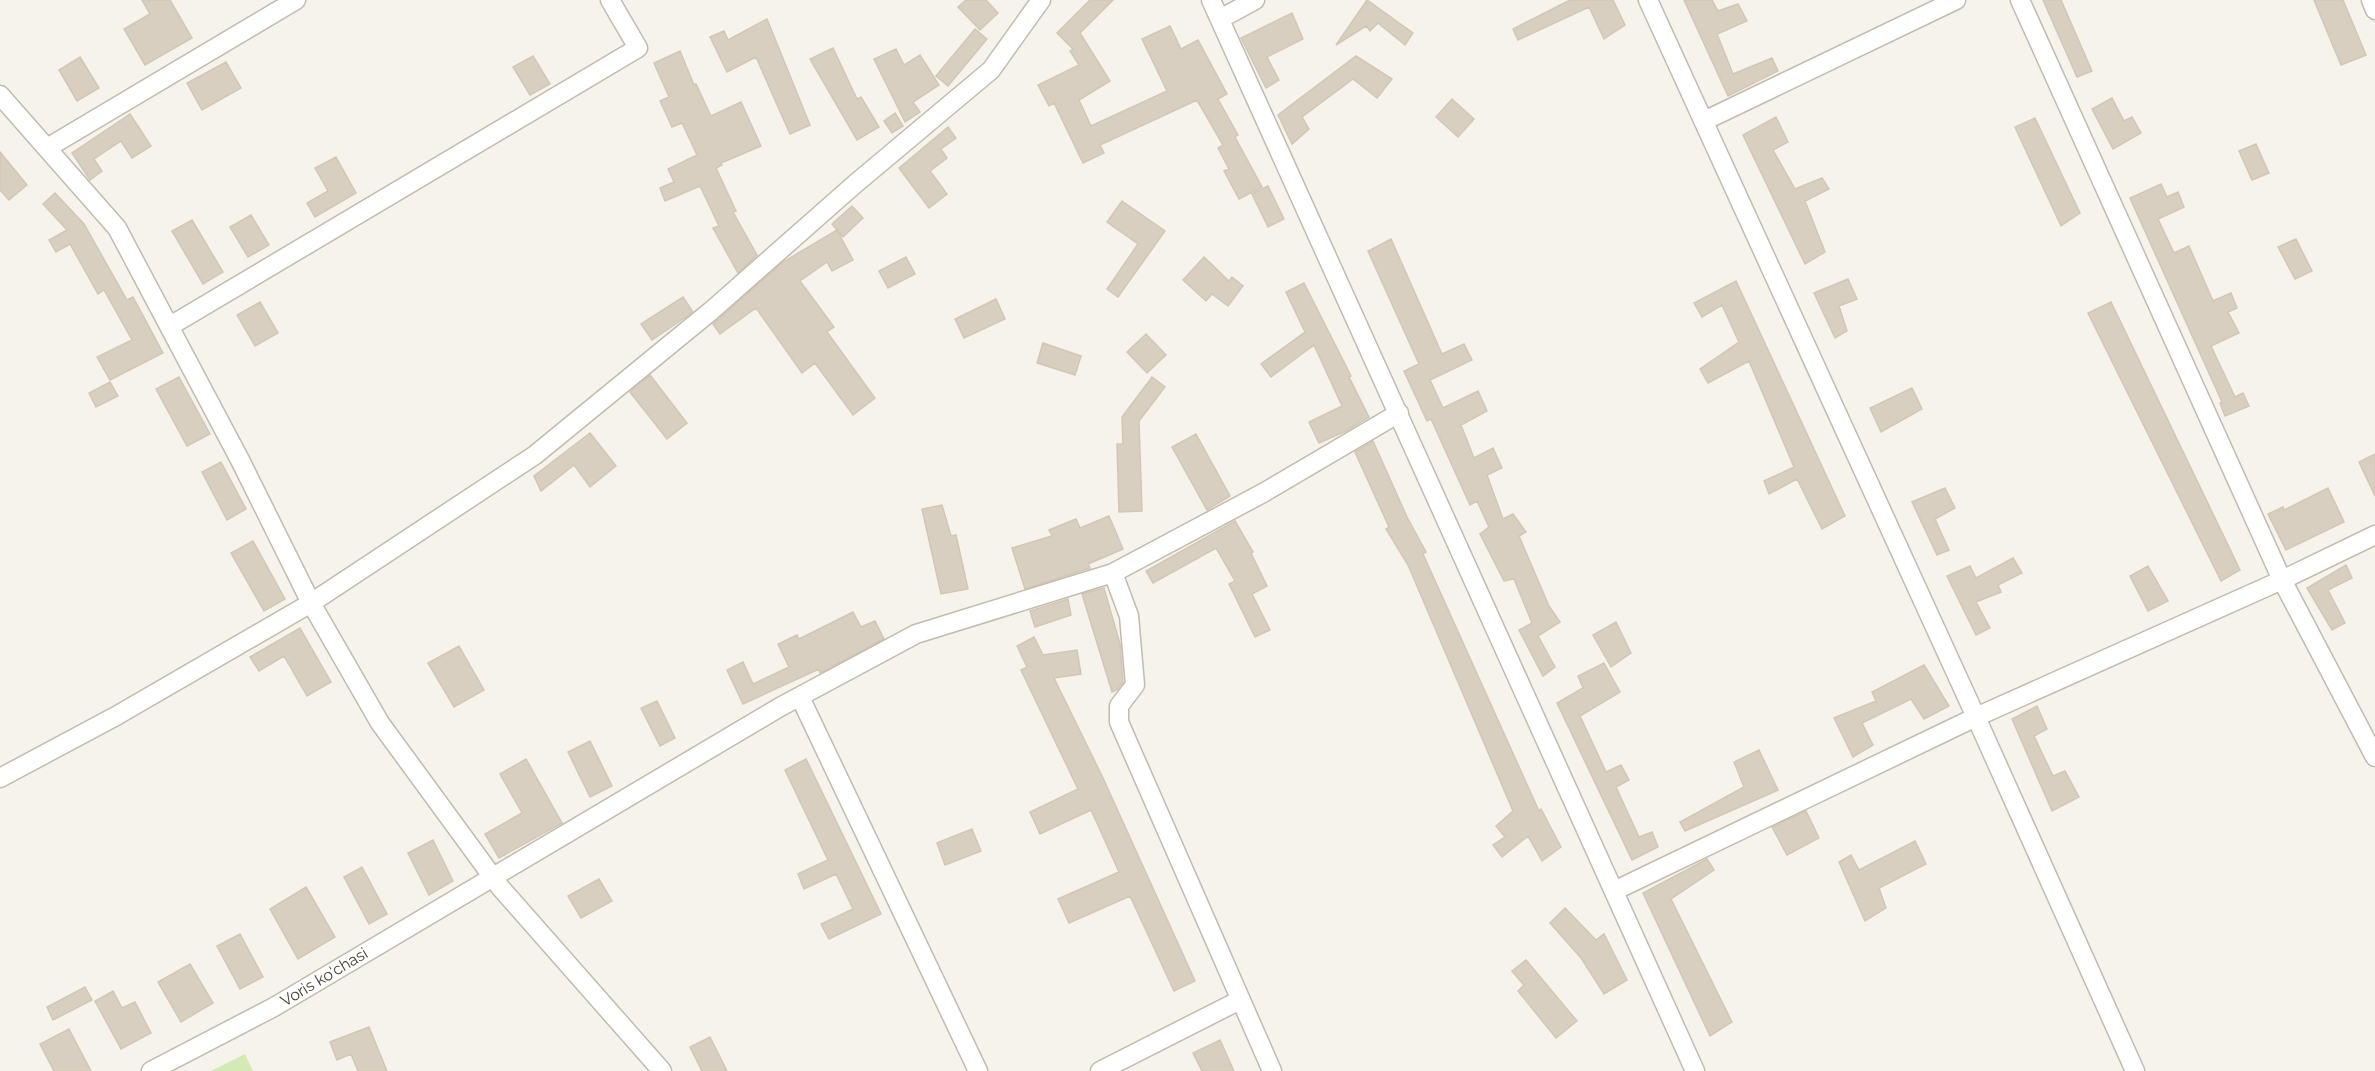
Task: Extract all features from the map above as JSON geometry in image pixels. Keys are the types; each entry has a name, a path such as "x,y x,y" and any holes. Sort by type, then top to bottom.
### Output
{"street":[{"path":"47,148 296,0"},
{"path":"170,326 638,48 610,0"},
{"path":"0,778 117,716 311,603 535,455 711,311 855,184 991,70 1041,0"},
{"path":"1211,0 1695,1071"},
{"path":"1220,19 1255,0"},
{"path":"1648,0 2135,1071"},
{"path":"1704,122 1956,0"},
{"path":"2020,0 2282,580 2375,757"},
{"path":"2371,0 2375,10"},
{"path":"0,95 117,228 240,460 311,603 380,723 492,877 662,1071"},
{"name":"Voris ko'chasi","path":"152,1071 274,1007 800,697 916,634 1113,573 1263,493 1399,413"},
{"path":"1614,891 1976,717 2282,580 2375,535"},
{"path":"1113,573 1129,616 1135,676 1135,685 1119,706 1119,722 1272,1071"},
{"path":"800,697 978,1071"},
{"path":"1100,1071 1240,1000"}],"green space":[{"path":"245,1054 253,1071 211,1071"}],"building":[{"path":"142,0 170,0 192,38 145,65 124,29 150,14"},
{"path":"966,0 986,0 998,13 980,30 958,7"},
{"path":"1090,0 1113,0 1080,33 1110,81 1079,100 1091,126 1167,91 1142,39 1170,26 1181,49 1198,40 1227,94 1218,99 1262,187 1239,199 1224,171 1229,169 1218,148 1223,145 1197,100 1100,145 1104,153 1083,163 1054,103 1049,106 1038,85 1079,65 1070,51 1073,49 1057,33"},
{"path":"1367,0 1413,33 1405,45 1378,23 1370,31 1366,26 1336,45"},
{"path":"1570,0 1613,0 1625,25 1604,39 1589,7 1518,40 1513,29"},
{"path":"1684,0 1712,0 1718,11 1738,4 1747,21 1717,34 1733,74 1772,58 1778,71 1728,96"},
{"path":"2043,0 2061,0 2092,71 2077,77"},
{"path":"2314,0 2343,0 2366,55 2341,65"},
{"path":"1292,13 1303,39 1267,57 1279,80 1266,88 1241,38"},
{"path":"767,19 810,125 790,134 756,57 727,72 710,37 724,31 728,40"},
{"path":"975,29 987,39 948,86 936,76"},
{"path":"833,48 857,99 861,97 879,127 857,140 810,59"},
{"path":"896,49 904,65 920,55 939,85 913,102 920,112 905,122 874,59"},
{"path":"680,51 694,85 696,84 711,116 741,102 761,146 721,163 722,165 716,168 736,211 733,212 757,255 738,273 713,228 719,226 700,186 665,201 660,188 674,182 668,169 697,155 682,123 672,127 660,101 669,97 654,63"},
{"path":"533,56 550,84 530,95 513,67"},
{"path":"1356,56 1392,79 1377,98 1353,79 1302,117 1309,129 1292,144 1278,115"},
{"path":"80,57 99,88 77,101 59,70"},
{"path":"226,62 241,88 202,110 187,83"},
{"path":"2112,98 2124,121 2132,117 2141,133 2113,149 2092,109"},
{"path":"1452,99 1474,119 1458,137 1436,117"},
{"path":"895,113 903,126 892,133 884,121"},
{"path":"130,114 151,146 132,158 121,141 94,159 102,171 90,180 72,153"},
{"path":"1776,117 1788,142 1773,150 1795,189 1822,178 1829,189 1805,201 1825,252 1805,264 1743,135"},
{"path":"2035,118 2080,213 2061,226 2015,127"},
{"path":"948,127 956,138 941,149 947,158 930,171 947,194 929,208 899,168"},
{"path":"2256,144 2269,173 2252,180 2239,151"},
{"path":"0,152 27,185 9,200 0,190"},
{"path":"336,157 356,193 315,217 307,203 328,191 315,168"},
{"path":"2161,184 2167,197 2178,192 2184,207 2158,219 2174,253 2189,246 2213,301 2231,293 2237,308 2228,312 2239,333 2211,346 2235,397 2243,393 2249,406 2225,416 2220,403 2222,402 2130,198"},
{"path":"1268,186 1284,219 1268,227 1252,194"},
{"path":"55,193 84,224 127,300 133,297 163,353 110,380 97,357 132,340 104,290 98,294 70,244 56,252 49,240 67,230 43,204"},
{"path":"1122,201 1165,231 1118,297 1107,289 1138,244 1107,222"},
{"path":"852,206 863,218 843,237 832,224"},
{"path":"251,215 269,245 248,257 230,227"},
{"path":"192,220 223,272 203,284 172,231"},
{"path":"837,230 853,260 832,271 827,262 800,281 834,327 827,332 875,398 853,415 815,363 802,373 756,308 720,334 713,324 783,262"},
{"path":"1391,239 1442,354 1464,344 1472,360 1430,380 1443,408 1478,391 1487,411 1461,425 1474,458 1493,448 1502,468 1487,475 1503,519 1513,514 1526,532 1519,536 1549,606 1560,622 1538,636 1555,667 1543,676 1519,630 1532,623 1514,579 1504,581 1480,534 1489,527 1477,501 1470,505 1431,419 1427,421 1404,371 1419,364 1368,251"},
{"path":"2296,239 2312,271 2295,279 2278,247"},
{"path":"906,257 915,274 888,288 879,271"},
{"path":"1204,257 1229,281 1232,277 1243,286 1228,306 1212,294 1206,301 1183,280"},
{"path":"1848,279 1857,299 1839,306 1847,331 1835,338 1814,293"},
{"path":"1736,281 1845,516 1822,529 1797,479 1769,494 1764,481 1794,467 1749,361 1708,383 1700,369 1739,342 1722,305 1702,317 1694,303"},
{"path":"1304,283 1369,417 1346,431 1319,443 1309,422 1342,406 1314,345 1271,377 1261,364 1305,332 1286,292"},
{"path":"683,297 693,312 652,340 641,324"},
{"path":"996,299 1005,319 964,338 955,319"},
{"path":"260,302 278,333 255,346 237,315"},
{"path":"2111,302 2240,570 2221,581 2088,313"},
{"path":"1146,334 1166,355 1147,373 1127,352"},
{"path":"1043,343 1081,356 1075,375 1037,363"},
{"path":"650,375 687,423 667,439 630,392"},
{"path":"179,377 210,434 187,446 156,389"},
{"path":"1152,377 1165,387 1139,421 1142,511 1119,512 1117,444 1123,444 1122,417"},
{"path":"110,382 118,396 96,407 89,393"},
{"path":"1912,388 1922,409 1881,432 1870,408"},
{"path":"590,433 616,466 590,487 574,465 541,491 534,476"},
{"path":"1196,434 1230,496 1207,510 1172,447"},
{"path":"1373,441 1407,517 1426,552 1423,554 1539,811 1541,809 1561,847 1542,861 1528,836 1502,857 1493,845 1505,837 1496,826 1513,811 1408,565 1386,529 1389,527 1355,452"},
{"path":"2375,454 2375,496 2359,462"},
{"path":"221,462 246,509 227,520 202,472"},
{"path":"1945,488 1955,508 1935,519 1949,550 1937,555 1912,502"},
{"path":"2328,488 2344,522 2286,550 2268,514 2283,507 2284,510"},
{"path":"942,505 951,536 956,535 968,589 941,594 922,509"},
{"path":"1109,516 1123,549 1088,564 1090,568 1025,589 1012,548 1052,536 1049,530 1076,519 1080,528"},
{"path":"1235,521 1253,552 1251,553 1267,586 1252,594 1270,630 1255,637 1229,584 1235,581 1216,548 1153,583 1146,571"},
{"path":"253,541 285,599 264,611 231,553"},
{"path":"2013,558 2022,573 1998,585 2001,592 1976,602 1990,628 1976,635 1947,576 1970,566 1976,578"},
{"path":"2346,565 2352,578 2328,590 2345,623 2332,630 2307,588"},
{"path":"2148,566 2168,601 2148,611 2130,576"},
{"path":"1104,588 1120,644 1123,682 1117,690 1112,692 1082,594"},
{"path":"1068,599 1071,615 1035,627 1030,611"},
{"path":"853,612 861,627 875,621 884,639 820,673 819,669 743,704 727,670 743,662 753,684 789,667 778,644 797,635 799,639"},
{"path":"1616,622 1631,653 1611,667 1593,635"},
{"path":"300,628 331,682 307,696 284,656 259,671 250,657"},
{"path":"1034,637 1043,655 1077,650 1081,674 1054,678 1103,778 1195,981 1174,991 1130,896 1069,923 1058,899 1119,872 1091,810 1040,834 1030,812 1078,789 1021,670 1027,667 1017,646"},
{"path":"459,646 484,690 454,707 428,663"},
{"path":"1604,663 1620,692 1580,716 1606,772 1621,765 1629,780 1616,787 1639,837 1652,832 1658,847 1632,860 1557,703 1583,688 1578,676"},
{"path":"1924,665 1949,706 1924,719 1911,699 1862,723 1873,745 1853,757 1834,718 1876,701 1872,692"},
{"path":"657,701 675,738 660,746 641,708"},
{"path":"2037,706 2047,729 2034,736 2053,776 2065,771 2079,797 2052,811 2012,719"},
{"path":"590,741 612,786 590,797 568,752"},
{"path":"1759,750 1778,790 1685,831 1680,822 1744,787 1734,762"},
{"path":"526,759 562,823 499,858 485,834 522,813 500,774"},
{"path":"806,759 881,914 829,939 821,924 853,909 836,874 804,889 798,874 828,860 785,770"},
{"path":"1806,811 1819,838 1787,855 1772,827"},
{"path":"972,829 981,851 945,865 937,843"},
{"path":"433,840 453,881 429,895 408,853"},
{"path":"1915,841 1926,864 1879,888 1886,908 1865,921 1839,862 1851,855 1859,870"},
{"path":"1707,859 1714,870 1671,899 1732,1022 1710,1036 1643,893"},
{"path":"362,867 387,914 369,924 344,877"},
{"path":"599,879 612,901 581,918 568,896"},
{"path":"306,887 335,937 298,959 270,909"},
{"path":"1565,908 1596,940 1604,934 1627,980 1604,994 1581,958 1550,923"},
{"path":"240,934 263,977 240,989 217,946"},
{"path":"1526,960 1577,1021 1556,1038 1518,991 1524,985 1512,971"},
{"path":"190,964 213,1003 181,1022 158,982"},
{"path":"85,987 92,1000 53,1020 47,1007"},
{"path":"113,991 122,1008 135,1002 151,1033 121,1049 95,1001"},
{"path":"369,1027 387,1071 358,1071 351,1054 337,1060 330,1042"},
{"path":"69,1029 91,1071 54,1071 40,1044"},
{"path":"710,1037 727,1071 702,1071 690,1047"},
{"path":"1220,1040 1234,1071 1202,1071 1193,1053"}]}
